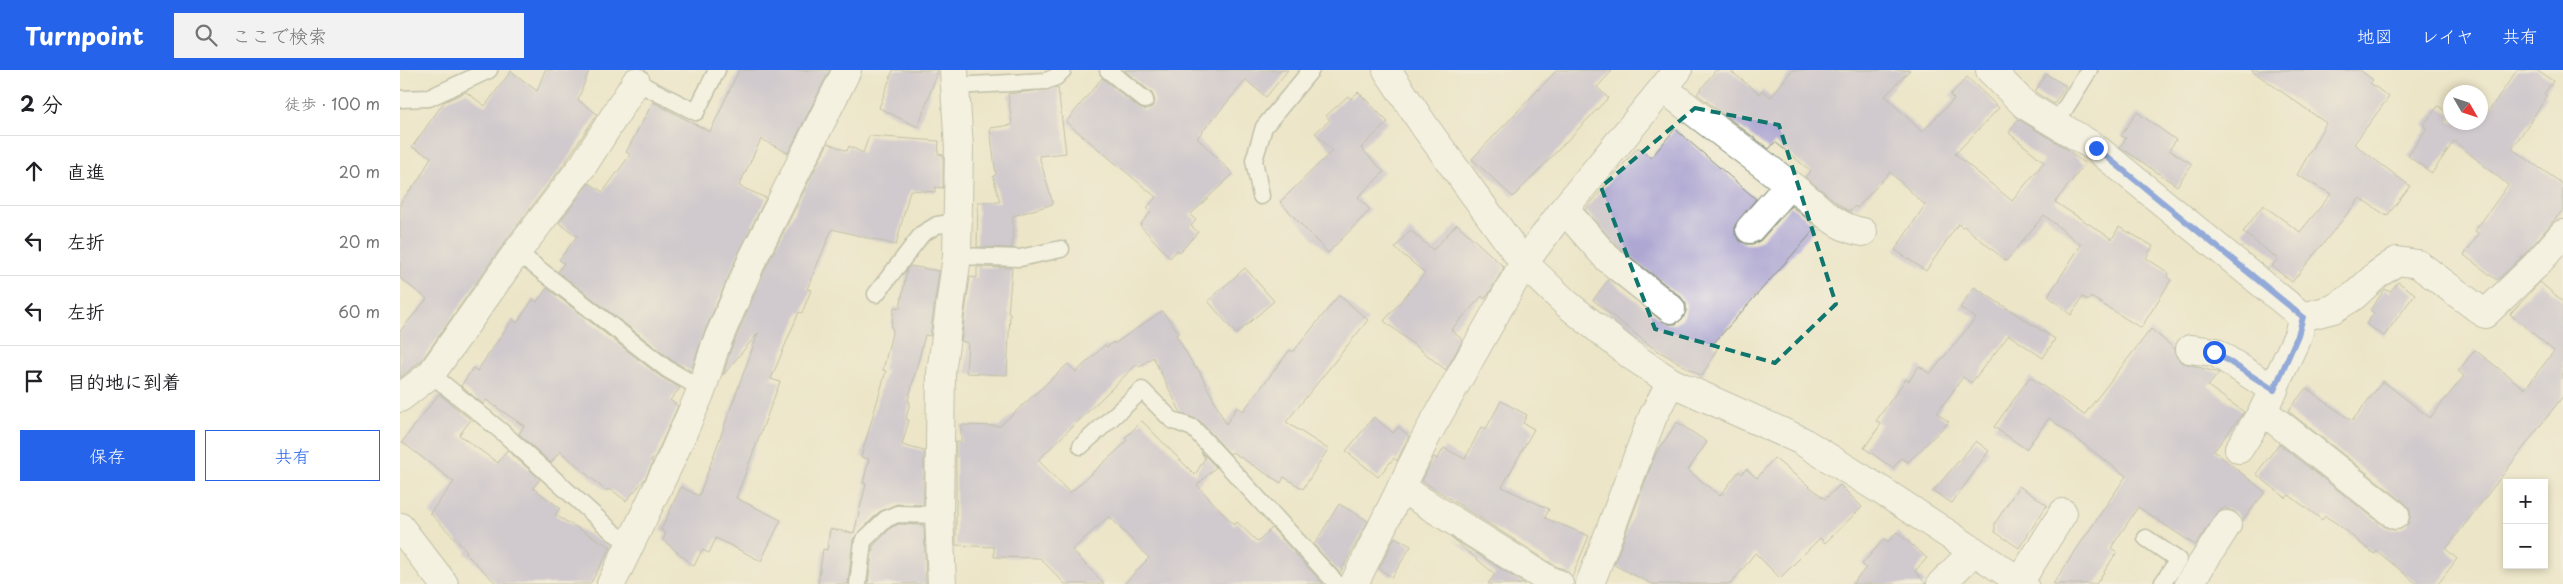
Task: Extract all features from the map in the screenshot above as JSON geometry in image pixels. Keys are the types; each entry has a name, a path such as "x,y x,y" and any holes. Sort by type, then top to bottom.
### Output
{"street":[{"path":"611,584 702,389 716,344 753,258 847,70"},
{"path":"1387,70 1425,127 1524,263 1567,304 1632,356 1672,382 1800,440 2022,582 2063,513"},
{"path":"1990,70 2025,105 2096,148 2303,317"},
{"path":"942,584 939,515 941,373 957,256 959,149 954,78"},
{"path":"1354,584 1427,435 1524,263 1564,209 1670,79 1789,185 1835,222 1849,230 1863,232"},
{"path":"400,398 430,374 517,252 584,164 636,82"},
{"path":"1750,229 1789,185"},
{"path":"1564,209 1607,258 1671,309"},
{"path":"2303,317 2333,309 2354,296 2378,274 2397,261 2418,264 2485,314 2536,265 2563,234"},
{"path":"2239,449 2268,400 2298,335 2303,317"},
{"path":"2190,349 2214,352 2394,515"},
{"path":"1590,584 1654,416 1672,382"},
{"path":"1401,488 1550,581 1559,584"},
{"path":"2189,584 2227,525"},
{"path":"400,527 444,584"},
{"path":"1941,584 1974,551"}],"lane":[{"path":"400,99 429,98 488,70"},
{"path":"636,82 696,112 717,70"},
{"path":"954,78 1046,81 1056,77 1064,70"},
{"path":"1108,70 1145,100"},
{"path":"1261,196 1254,160 1264,127 1311,70"},
{"path":"2056,123 2090,70"},
{"path":"876,294 922,234 937,225 957,222"},
{"path":"957,256 1020,258 1061,249"},
{"path":"517,252 667,369 702,389"},
{"path":"430,374 501,431 614,533 630,543"},
{"path":"1081,446 1142,390 1172,420 1193,428 1337,584"},
{"path":"858,584 863,541 886,519 898,514 939,515"},
{"path":"2146,538 2178,560 2162,584"}],"highlighted area":[{"path":"1695,108 1779,125 1836,304 1775,363 1655,329 1601,187"}],"building":[{"path":"545,70 589,70 578,100 597,114 564,164 504,243 422,360 400,378 400,331 427,299 400,278 400,203 420,178 431,157 412,147 444,102 466,92 485,106 511,71 537,91"},
{"path":"739,70 830,70 788,153 761,139 739,186 766,198 739,252 702,338 691,371 673,361 558,272 564,263 559,260 577,236 559,223 589,183 603,192 630,155 626,152 653,102 710,132"},
{"path":"893,70 938,70 918,127 879,108"},
{"path":"1124,70 1288,70 1266,97 1246,80 1197,138 1233,174 1190,215 1196,220 1191,226 1198,232 1180,252 1177,250 1170,258 1140,225 1151,212 1147,208 1156,197 1066,122 1102,78 1139,108 1144,110 1152,107 1155,101 1152,93"},
{"path":"1557,70 1613,70 1597,87 1608,98 1513,197 1472,159"},
{"path":"1716,70 1729,70 1760,94 1762,90 1771,97 1792,70 1910,70 1885,96 1922,132 1954,99 1950,95 1967,77 1999,108 1955,154 2012,201 2044,162 2009,133 2018,119 2064,147 2085,164 2055,202 2112,239 2119,227 2153,246 2146,258 2169,273 2167,277 2171,280 2141,328 2091,297 2088,301 2083,297 2071,315 2048,296 2081,245 2044,215 2006,261 1964,226 1962,227 1958,224 1926,271 1895,250 1925,205 1890,172 1857,208 1855,206 1850,211 1845,209 1805,177 1811,171 1775,142 1769,149 1697,94"},
{"path":"2251,70 2360,70 2373,80 2370,83 2389,97 2354,144 2410,186 2387,216 2360,198 2292,282 2272,266 2278,259 2243,232 2263,205 2300,232 2331,194 2297,175 2326,123"},
{"path":"2517,70 2536,70 2553,81 2544,94 2547,96 2512,149 2563,184 2563,210 2525,254 2497,280 2464,255 2479,234 2475,231 2508,185 2454,141 2432,173 2408,156 2427,128 2423,126 2438,106 2443,109 2443,130 2488,130 2488,112"},
{"path":"2046,74 2066,86 2054,104 2035,92"},
{"path":"1058,88 1066,153 1039,156 1053,204 1013,216 1012,248 977,247 978,202 1000,202 993,176 996,175 990,128 1012,125 1008,94"},
{"path":"1358,92 1388,122 1361,148 1384,172 1358,197 1370,210 1328,253 1280,202 1332,151 1315,133 1330,120 1326,116 1348,96 1351,99"},
{"path":"2137,112 2176,140 2169,150 2192,164 2177,186 2120,147 2126,138 2121,136"},
{"path":"1675,129 1756,199 1735,225 1735,234 1740,241 1746,244 1754,244 1761,240 1791,206 1817,227 1713,344 1718,347 1702,376 1653,348 1593,300 1609,279 1662,321 1676,324 1683,318 1686,304 1681,297 1618,247 1585,210 1637,148 1640,148 1651,158"},
{"path":"869,136 939,141 938,154 943,155 943,188 935,187 935,192 910,190 896,245 832,229 807,289 811,290 802,313 799,312 771,379 780,382 736,498 781,520 761,561 716,538 709,553 702,550 694,566 663,540 666,533 661,530 681,487 699,496 758,333 723,375 731,349 767,265 828,143 847,151 849,146 863,153"},
{"path":"1457,224 1504,267 1488,295 1484,299 1482,296 1451,330 1463,340 1446,370 1384,321 1425,273 1395,248 1410,230 1433,250"},
{"path":"910,266 939,271 930,336 925,335 908,401 910,402 906,419 909,420 902,445 924,451 924,505 897,504 879,512 853,539 848,584 818,584 823,549 827,550 830,529 854,533 866,484 863,483 869,459 861,457 886,371 883,370 893,329 891,328 894,307 900,308 907,269"},
{"path":"977,267 1012,268 1008,313 1010,314 1007,375 966,373 968,343 961,341 970,277 977,278"},
{"path":"1245,268 1274,301 1236,334 1208,301"},
{"path":"2398,282 2415,294 2384,336 2366,324 2374,313 2370,310 2385,289 2390,292"},
{"path":"2540,282 2563,302 2563,396 2446,549 2457,559 2438,584 2417,584 2377,551 2374,554 2336,523 2325,516 2322,520 2289,495 2286,498 2256,474 2279,444 2385,527 2393,530 2401,529 2408,524 2410,517 2410,510 2405,503 2288,411 2306,388 2352,421 2383,381 2430,418 2464,376 2458,371 2475,350 2525,389 2554,351 2510,314"},
{"path":"1974,287 2055,339 2043,358 2009,335 1971,383 1963,377 1937,413 1949,422 1908,462 1901,458 1893,468 1864,448 1881,424 1876,421 1906,379 1909,381 1919,366 1930,374 1976,318 1960,308"},
{"path":"547,288 661,377 680,388 670,400 678,406 656,455 651,461 653,462 645,479 626,501 612,490 605,490 560,451 551,463 519,434 524,426 486,400 483,404 461,386 473,368 477,371 513,319 517,323 533,299 537,302"},
{"path":"1339,295 1368,320 1286,422 1328,449 1303,489 1284,477 1281,483 1232,452 1230,454 1200,421 1181,413 1153,357 1140,367 1137,364 1038,460 1070,493 1121,447 1127,440 1125,438 1142,421 1195,475 1205,458 1201,452 1216,467 1197,485 1234,525 1237,522 1258,542 1272,528 1323,584 1124,584 1149,558 1109,516 1072,550 1104,584 1065,584 1040,558 994,557 994,547 956,545 956,442 961,442 961,425 1000,426 1068,364 1076,372 1105,345 1107,347 1113,342 1114,344 1162,311 1179,333 1176,335 1195,368 1197,367 1226,424 1237,407 1243,411 1290,350 1293,352"},
{"path":"2151,329 2175,349 2176,356 2181,362 2219,373 2208,386 2244,412 2214,451 2265,492 2242,521 2235,512 2225,508 2219,511 2195,545 2138,507 2111,548 2117,552 2096,584 2053,584 2126,476 2049,418 2026,449 1994,427 2030,377 2084,415"},
{"path":"439,394 471,420 459,435 498,463 507,450 540,479 533,488 560,508 555,515 611,547 590,584 497,584 465,553 467,551 430,513 454,482 402,442"},
{"path":"1501,401 1527,415 1523,423 1534,429 1502,487 1549,509 1545,518 1589,536 1572,577 1564,569 1557,567 1422,481 1434,457 1437,459 1444,448 1465,459 1481,427 1486,429"},
{"path":"1374,417 1393,433 1398,427 1409,436 1397,461 1394,458 1378,477 1346,451"},
{"path":"1677,422 1707,442 1688,470 1720,496 1739,471 1742,474 1746,469 1757,478 1774,458 1825,499 1840,485 1862,507 1825,543 1820,538 1780,578 1755,553 1731,584 1652,584 1614,565 1655,455"},
{"path":"1976,441 1989,451 1952,503 1933,491"},
{"path":"2019,486 2047,505 2019,548 1995,532 1995,523"},
{"path":"1339,504 1368,521 1340,573 1314,545"},
{"path":"899,524 924,525 926,584 868,584 873,546 892,527"},
{"path":"1897,532 1927,558 1915,571 1926,584 1852,584 1866,568 1862,564 1884,539 1888,542"},
{"path":"1395,537 1411,546 1392,577 1379,569"},
{"path":"1450,537 1525,584 1488,584 1495,574"}],"route":[{"path":"2096,148 2303,317 2298,335 2274,390 2214,352"}]}
